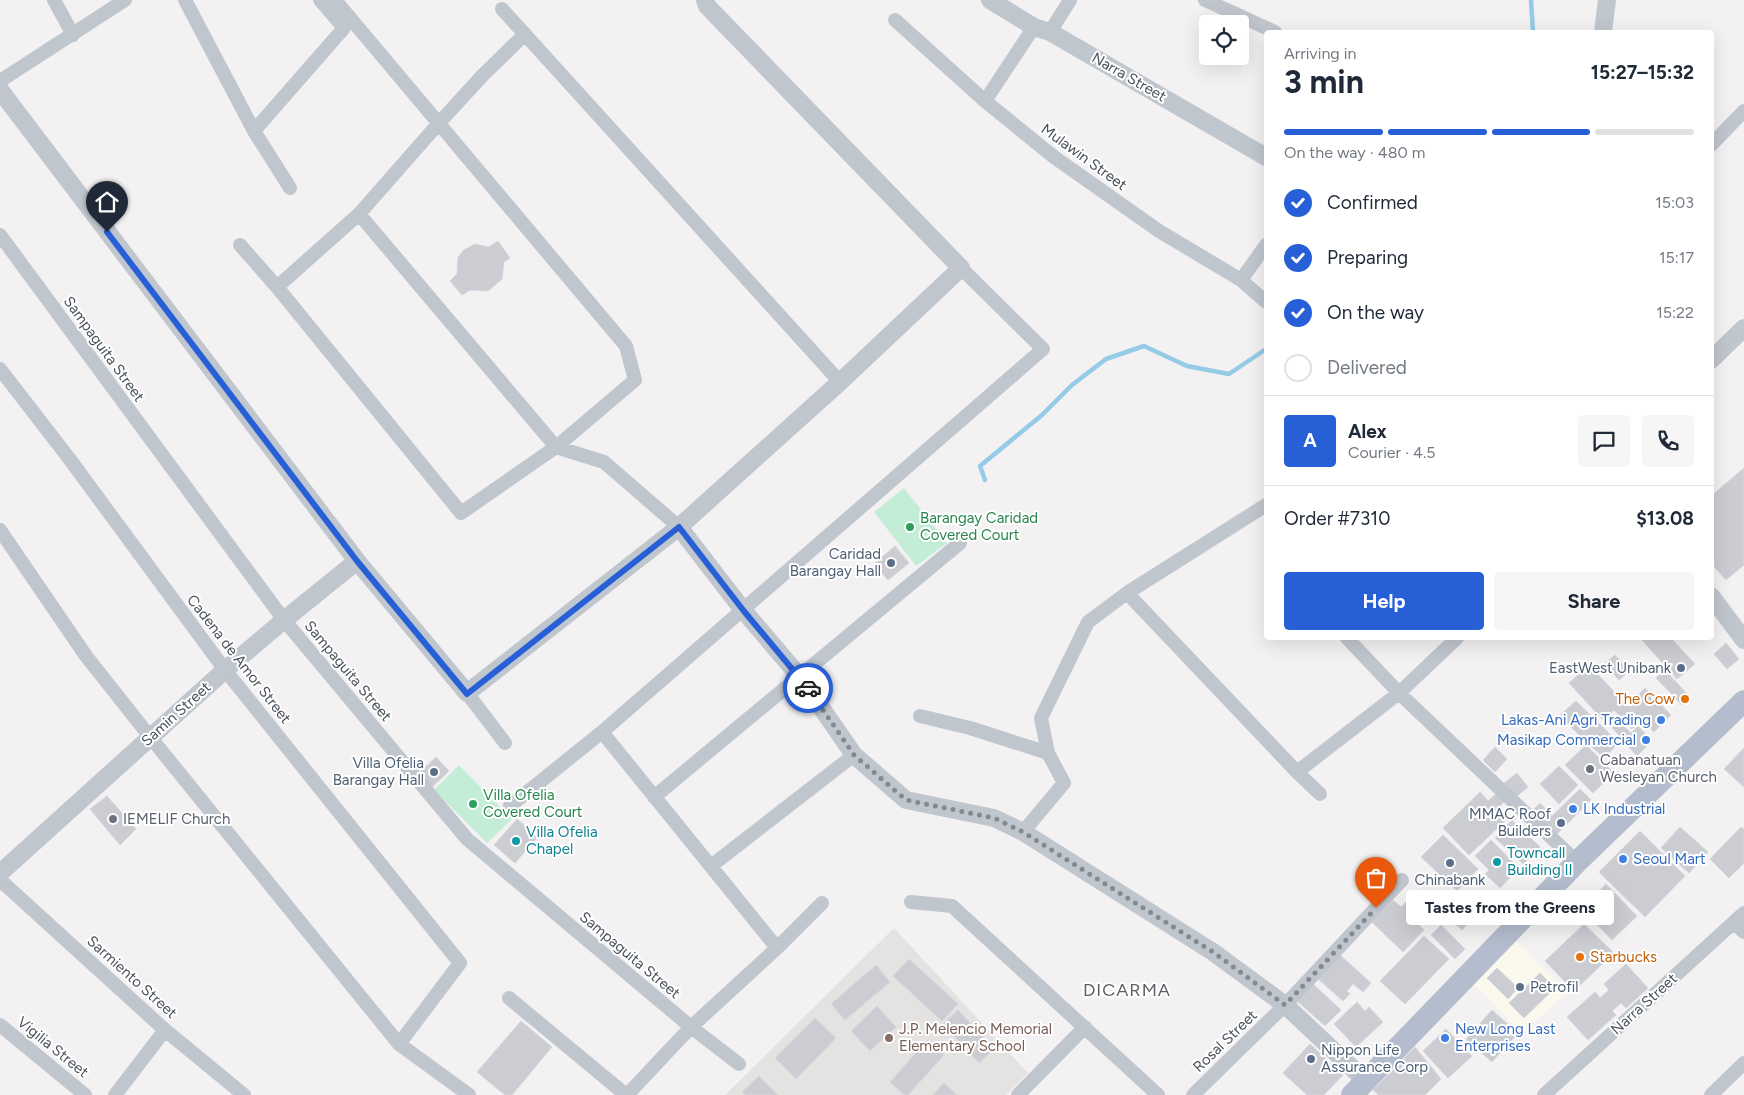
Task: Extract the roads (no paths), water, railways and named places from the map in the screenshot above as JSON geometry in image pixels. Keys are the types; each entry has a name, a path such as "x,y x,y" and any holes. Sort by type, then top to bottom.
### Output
{"main road":[{"path":"1359,1088 1576,862 1744,701"}],"street":[{"path":"54,0 73,35"},
{"path":"0,81 125,0"},
{"path":"186,0 254,131 290,188"},
{"path":"254,131 344,28 320,0"},
{"path":"240,245 277,287 461,513 556,447 635,380 626,346 335,0"},
{"path":"510,806 602,732 1044,349 961,268 706,6 705,0"},
{"name":"Narra Street","path":"990,0 1264,156"},
{"path":"985,101 1042,29 1070,0"},
{"path":"1205,0 1271,30"},
{"path":"1603,30 1607,0"},
{"path":"502,9 840,382"},
{"name":"Mulawin Street","path":"896,20 942,64 1054,157 1159,231 1241,280 1264,300"},
{"path":"277,287 359,214 482,76 525,34"},
{"path":"0,90 357,561 506,743"},
{"path":"1714,142 1744,111"},
{"path":"359,214 556,447 604,462 679,527 743,610 800,677 854,755 906,800 994,818 1023,832 1213,952 1285,1005 1359,1088"},
{"name":"Sampaguita Street","path":"0,235 284,620 467,839 691,1027 739,1064"},
{"path":"1241,280 1264,248"},
{"path":"467,694 679,527 840,382 961,268"},
{"path":"1714,357 1744,328"},
{"name":"Cadena de Amor Street","path":"0,370 68,458 225,670 460,963 399,1044"},
{"path":"1023,832 1064,783 1048,753 1041,718 1088,622 1127,593 1264,506"},
{"path":"0,530 86,656 399,1044 469,1095"},
{"path":"654,797 960,543"},
{"name":"Samin Street","path":"0,873 225,670 357,561"},
{"path":"1127,593 1320,794"},
{"path":"1714,600 1744,640"},
{"path":"1349,640 1399,693 1576,862"},
{"path":"1297,772 1399,693 1455,640"},
{"path":"920,716 970,728 1048,753"},
{"path":"602,732 778,948"},
{"path":"711,866 854,755"},
{"name":"Sarmiento Street","path":"0,880 165,1030 244,1095"},
{"name":"Rosal Street","path":"1193,1095 1285,1005 1402,880"},
{"path":"911,902 952,906 1158,1095"},
{"path":"509,998 626,1095 691,1027 778,948 822,903"},
{"name":"Narra Street","path":"1544,1095 1741,922"},
{"name":"Vigilia Street","path":"0,1025 86,1095"},
{"path":"1018,1095 1085,1027"},
{"path":"115,1095 165,1030"},
{"path":"1711,1095 1744,1063"}],"waterway":[{"path":"1531,0 1533,30"},
{"path":"985,480 980,466 1042,415 1072,385 1106,359 1144,346 1187,366 1229,374 1264,350"}],"place":[{"name":"Barangay Caridad Covered Court","path":"910,527"},
{"name":"Caridad Barangay Hall","path":"891,563"},
{"name":"EastWest Unibank","path":"1681,668"},
{"name":"The Cow","path":"1685,699"},
{"name":"Lakas-Ani Agri Trading","path":"1661,720"},
{"name":"Masikap Commercial","path":"1646,740"},
{"name":"Cabanatuan Wesleyan Church","path":"1590,769"},
{"name":"Villa Ofelia Barangay Hall","path":"434,772"},
{"name":"Villa Ofelia Covered Court","path":"473,804"},
{"name":"LK Industrial","path":"1573,809"},
{"name":"IEMELIF Church","path":"113,819"},
{"name":"MMAC Roof Builders","path":"1561,823"},
{"name":"Villa Ofelia Chapel","path":"516,841"},
{"name":"Seoul Mart","path":"1623,859"},
{"name":"Towncall Building II","path":"1497,862"},
{"name":"Chinabank","path":"1450,863"},
{"name":"Tastes from the Greens","path":"1376,908"},
{"name":"Starbucks","path":"1580,957"},
{"name":"Petrofil","path":"1520,987"},
{"name":"J.P. Melencio Memorial Elementary School","path":"889,1038"},
{"name":"New Long Last Enterprises","path":"1445,1038"},
{"name":"Nippon Life Assurance Corp","path":"1311,1059"}],"district":[{"name":"DICARMA","path":"1127,990"}]}
